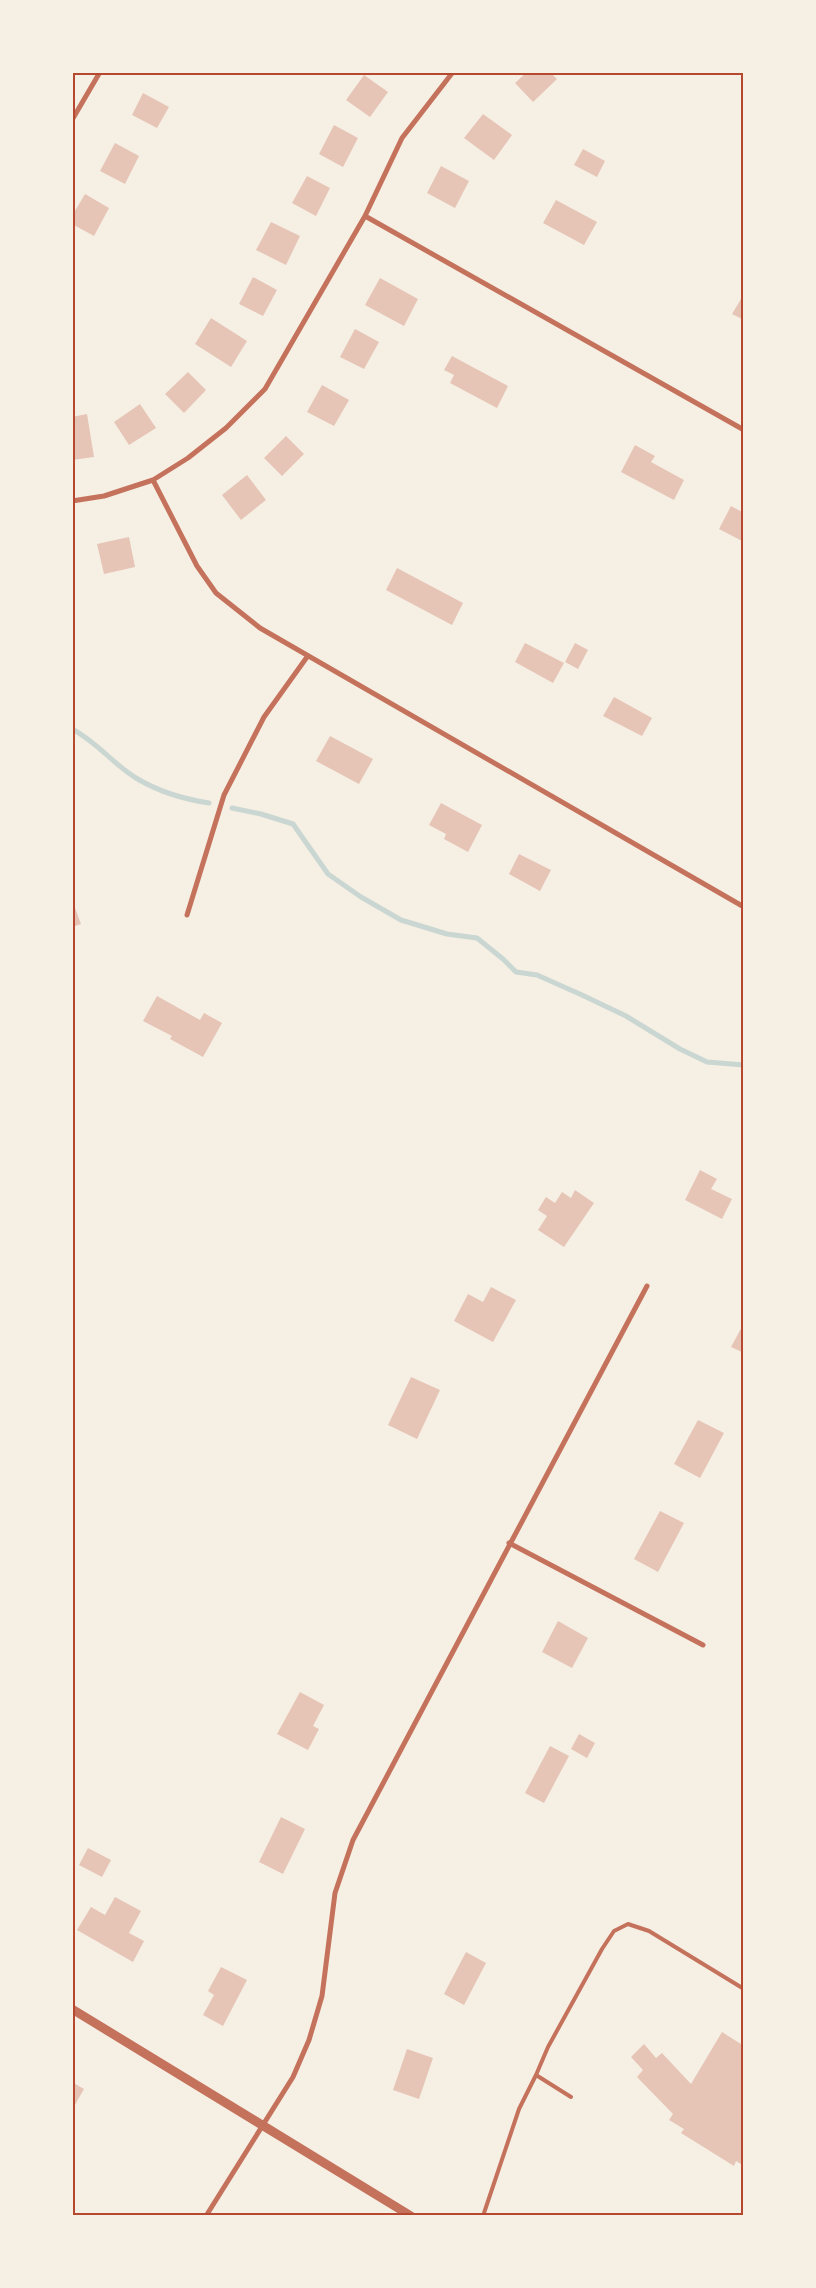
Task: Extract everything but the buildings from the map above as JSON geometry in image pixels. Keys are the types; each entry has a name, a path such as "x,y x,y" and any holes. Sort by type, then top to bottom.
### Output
{"street":[{"path":"72,120 100,72"},
{"path":"72,501 104,496 153,480 188,458 226,428 265,389 365,216 402,138 454,72"},
{"path":"365,216 744,430"},
{"path":"153,480 196,566 216,593 260,628 307,657 744,907"},
{"path":"187,916 224,796 264,717 307,657"},
{"path":"206,2216 293,2077 309,2040 322,1996 335,1893 353,1840 647,1286"},
{"path":"509,1543 703,1645"},
{"path":"72,2009 411,2216"}],"lane":[{"path":"483,2216 519,2109 548,2047 602,1949 614,1931 628,1924 649,1931 744,1989"},
{"path":"536,2075 571,2097"}],"waterway":[{"path":"72,729 145,783 171,794 209,803"},
{"path":"232,808 261,814 293,824 328,874 361,897 401,920 447,934 477,938 516,972 537,975 582,995 626,1016 680,1049 707,1062 744,1065"}]}
